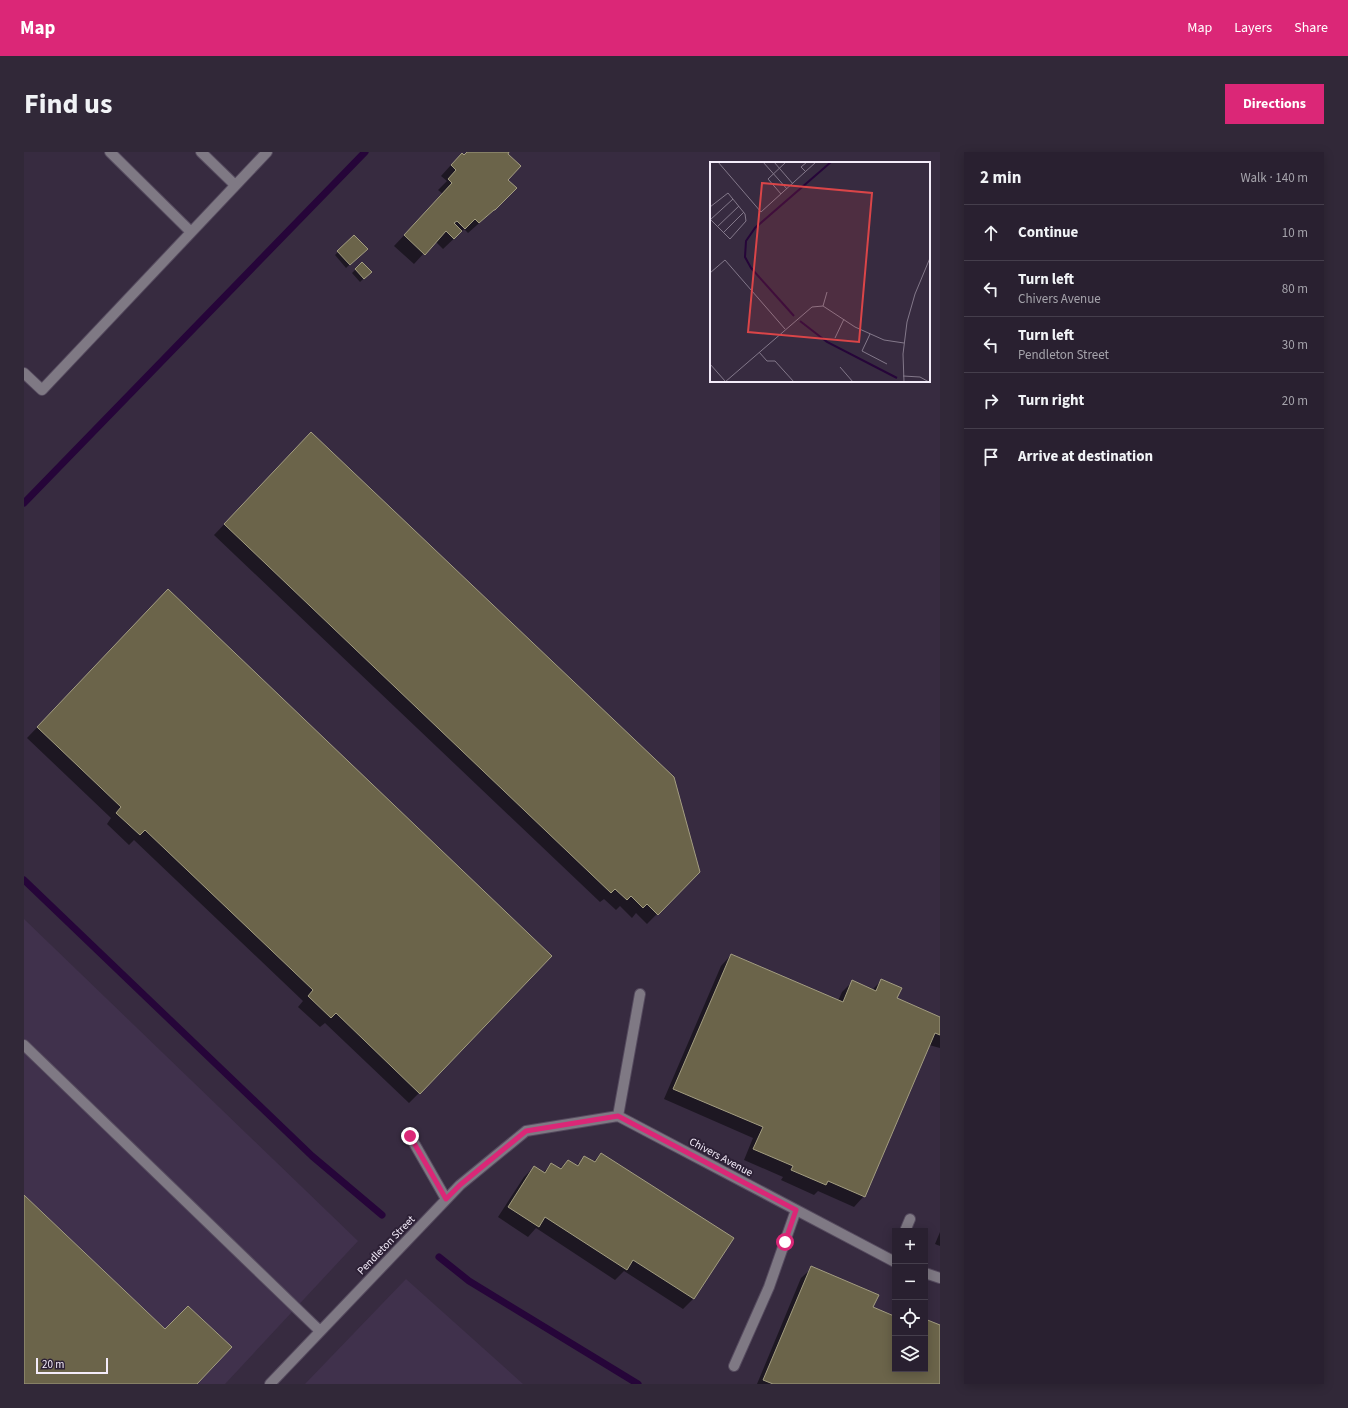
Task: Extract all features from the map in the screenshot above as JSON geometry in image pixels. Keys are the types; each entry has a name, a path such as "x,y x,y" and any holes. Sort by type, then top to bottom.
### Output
{"street":[{"path":"110,152 191,232"},
{"path":"200,152 235,185"},
{"path":"24,372 42,390 267,152"},
{"path":"618,1116 640,994"},
{"path":"24,1045 320,1331"},
{"name":"Pendleton Street","path":"270,1384 460,1185 526,1131 618,1116"},
{"name":"Chivers Avenue","path":"618,1116 796,1210 892,1258"},
{"path":"410,1136 446,1199"},
{"path":"734,1366 769,1287 796,1210"},
{"path":"906,1228 910,1219"},
{"path":"928,1274 940,1278"}],"shaded area":[{"path":"24,919 358,1241 225,1384 24,1384"},
{"path":"406,1279 523,1384 305,1384"}],"building":[{"path":"467,152 509,152 508,154 521,166 508,180 517,188 495,210 479,223 475,219 465,229 457,221 454,223 462,231 454,239 446,231 425,255 404,235 452,183 448,179 456,170 451,165 462,153 464,155"},
{"path":"354,235 368,249 350,265 337,251"},
{"path":"362,262 372,272 364,279 355,269"},
{"path":"311,432 674,777 700,872 658,915 647,904 643,908 631,896 627,900 615,889 611,893 224,524"},
{"path":"168,589 552,956 420,1094 336,1013 331,1018 308,996 313,990 145,830 140,835 116,813 121,807 37,727"},
{"path":"731,954 843,1002 852,980 876,991 881,979 902,988 897,998 940,1017 940,1035 935,1033 865,1197 828,1181 826,1185 791,1170 793,1166 753,1149 763,1127 673,1089"},
{"path":"601,1153 734,1238 694,1299 633,1260 627,1270 545,1217 539,1227 508,1207 534,1166 545,1173 551,1163 561,1169 568,1160 578,1166 584,1156 595,1162"},
{"path":"24,1195 165,1329 188,1306 232,1347 197,1384 24,1384"},
{"path":"811,1266 879,1295 873,1307 892,1315 892,1372 928,1372 928,1320 940,1325 940,1384 773,1384 763,1380"}],"waterway":[{"path":"24,503 365,152"},
{"path":"24,880 312,1156 382,1215"},
{"path":"439,1257 469,1281 638,1384"}],"route":[{"path":"410,1136 446,1199 460,1185 526,1131 618,1116 796,1210 785,1242"}]}
